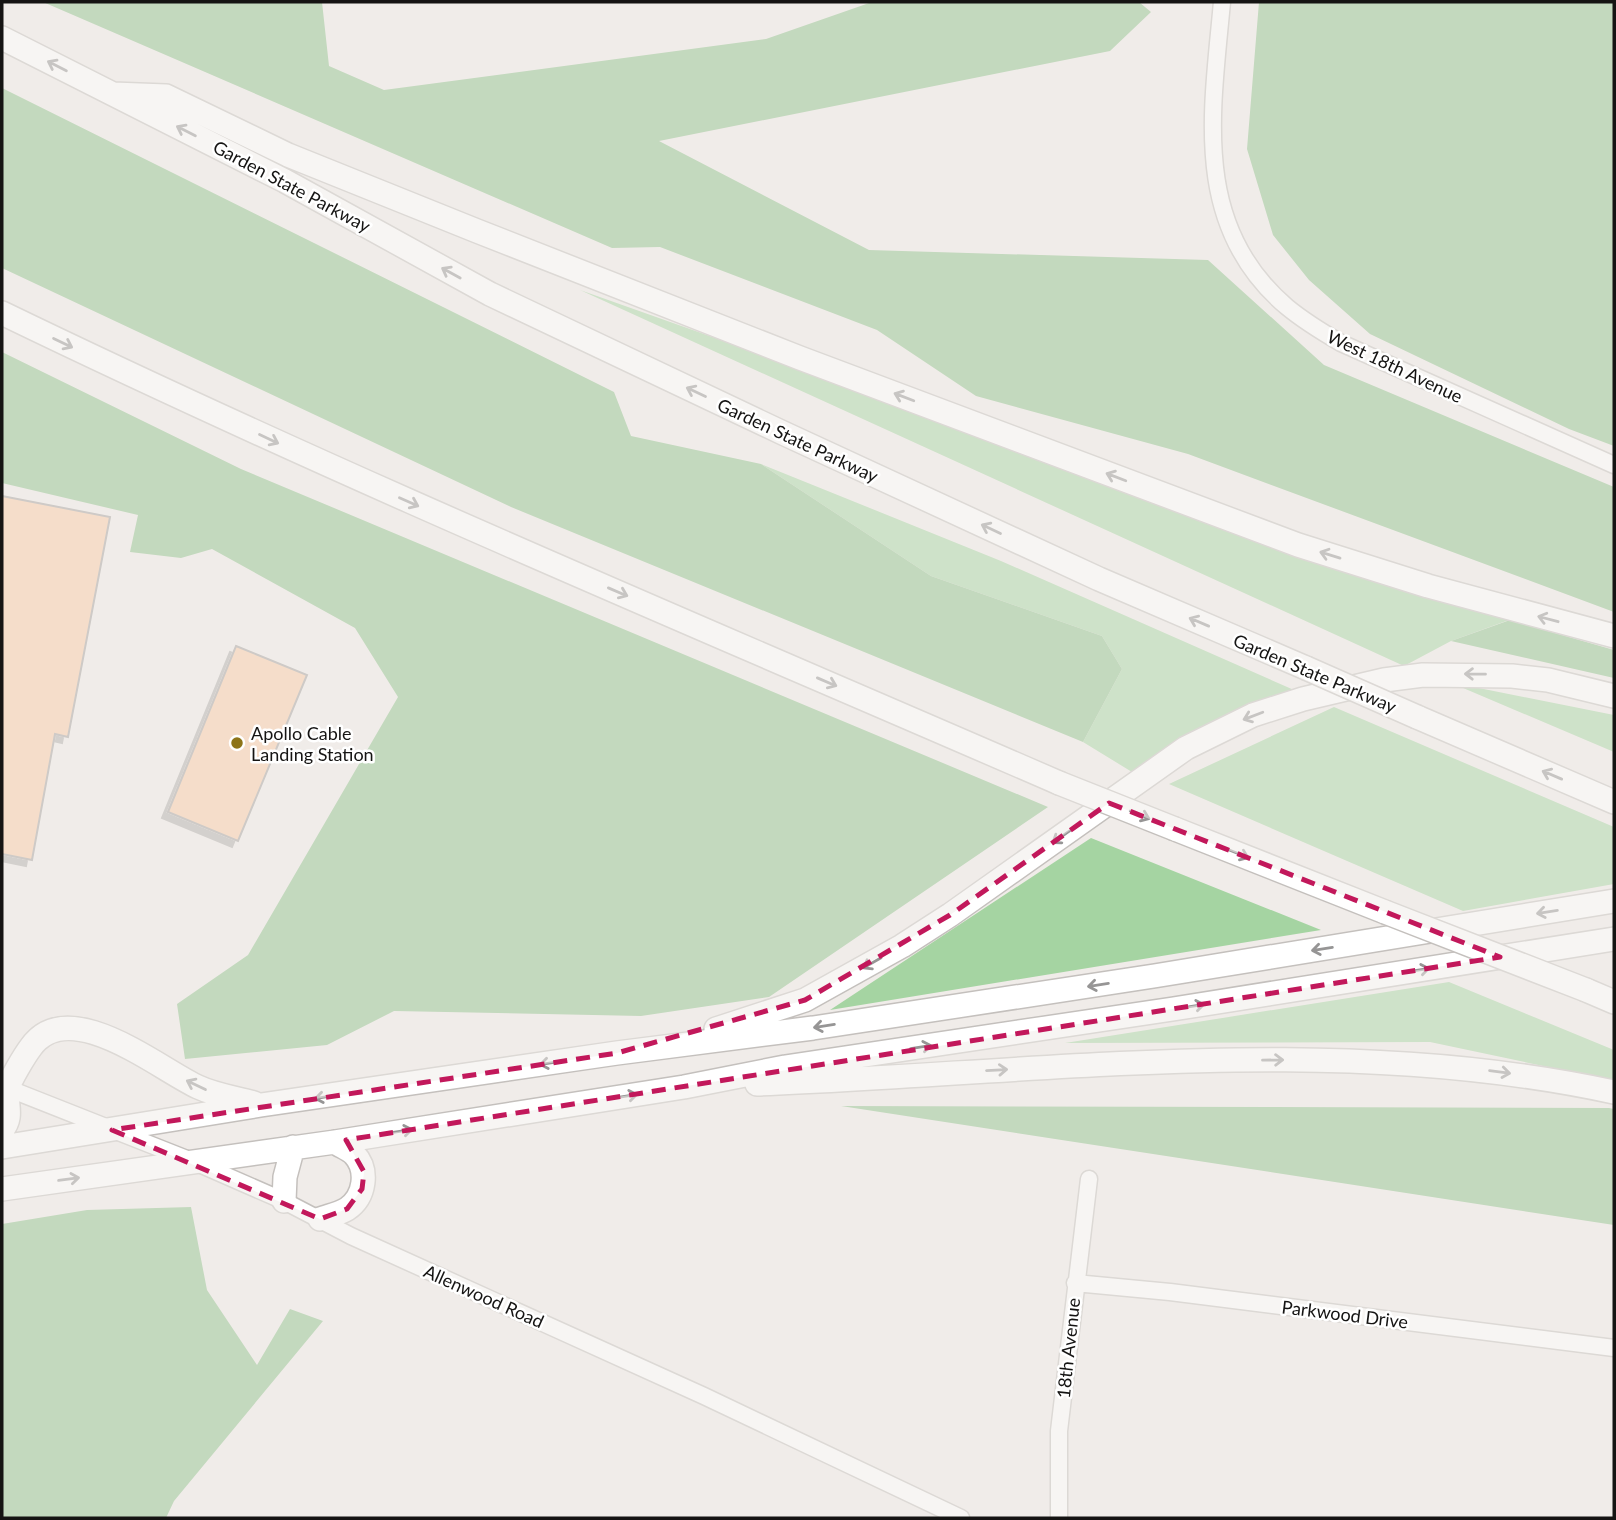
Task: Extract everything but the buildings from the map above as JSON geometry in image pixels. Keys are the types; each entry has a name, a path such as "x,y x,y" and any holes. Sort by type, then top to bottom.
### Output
{"highway":[{"name":"Garden State Parkway","path":"2,38 285,181 512,304 807,444 1099,579 1614,802"},
{"path":"113,94 166,96 288,155 477,231 800,358 1298,545 1428,586 1614,636"},
{"path":"2,313 148,384 359,480 1059,783 1614,1002"},
{"path":"617,1053 747,1020 822,992 950,915 1186,748 1253,715 1303,699 1384,680 1423,675 1512,676 1548,680 1614,696"},
{"path":"2,1147 261,1105 617,1053 813,1028 1167,974 1614,901"},
{"path":"2,1189 335,1142 684,1087 785,1067 1614,939"},
{"path":"2,1130 6,1125 10,1107 5,1087 31,1046 40,1038 62,1029 76,1029 115,1041 200,1088 261,1105"},
{"path":"684,1087 992,1070 1301,1060 1468,1068 1614,1092"},
{"path":"320,1219 347,1209 362,1189 364,1172 354,1154 335,1142"},
{"path":"284,1201 285,1177 293,1147"}],"street":[{"name":"West 18th Avenue","path":"1222,2 1211,137 1214,171 1218,194 1234,237 1263,283 1303,320 1341,343 1614,466"},
{"name":"Allenwood Road","path":"5,1087 197,1163 284,1201 351,1236 704,1396 961,1518"},
{"name":"18th Avenue","path":"1059,1518 1059,1431 1089,1180"},
{"name":"Parkwood Drive","path":"1075,1283 1170,1292 1614,1348"}],"highlighted area":[{"path":"1109,803 1500,957 346,1140 364,1172 362,1189 347,1209 320,1219 112,1130 617,1053 805,1000 950,915"}],"green space":[{"path":"43,2 322,2 329,66 384,90 766,39 872,2 1139,2 1151,12 1110,51 659,141 869,250 1208,260 1324,365 1614,487 1614,612 1188,454 976,396 877,330 660,247 612,248"},
{"path":"1259,2 1614,2 1614,446 1569,429 1370,334 1309,280 1273,235 1247,149"},
{"path":"2,88 614,392 631,436 761,464 931,576 1102,636 1122,669 1083,742 511,507 2,268"},
{"path":"580,290 1509,620 1451,641 1404,666"},
{"path":"2,352 241,469 1048,807 769,997 641,1016 394,1011 327,1045 185,1059 177,1004 248,955 398,697 355,628 212,549 181,558 130,552 138,515 2,483"},
{"path":"761,464 1001,561 1294,690 1179,738 1132,772 1083,742 1122,669 1102,636 931,576"},
{"path":"1510,620 1614,650 1614,678 1451,641"},
{"path":"1449,682 1614,715 1614,752"},
{"path":"1334,707 1614,827 1614,884 1463,911 1169,784"},
{"path":"1091,838 1321,930 830,1010"},
{"path":"1449,982 1614,1050 1614,1081 1430,1042 1065,1043"},
{"path":"841,1106 1609,1108 1614,1109 1614,1225"},
{"path":"191,1207 207,1290 257,1365 290,1309 323,1321 174,1501 166,1518 2,1518 2,1224 87,1210"}],"place":[{"name":"Apollo Cable Landing Station","path":"237,743"}]}
